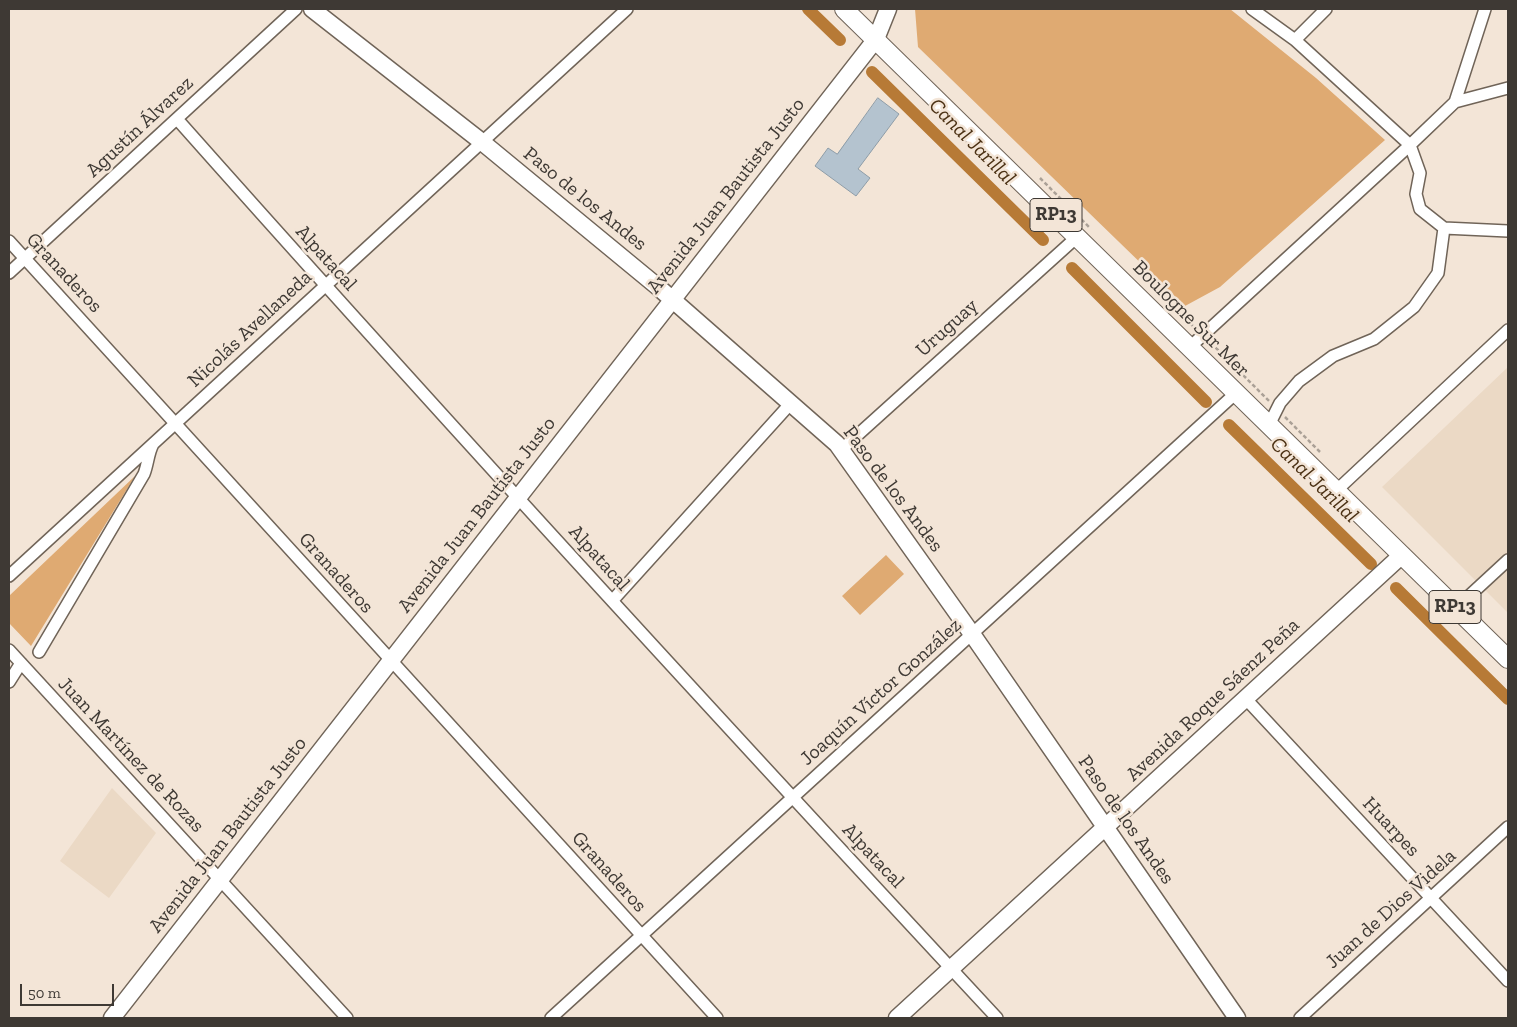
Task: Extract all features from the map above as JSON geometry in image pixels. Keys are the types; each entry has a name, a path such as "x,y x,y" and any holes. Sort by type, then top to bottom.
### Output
{"main road":[{"name":"Boulogne Sur Mer","path":"844,9 876,38 1508,659"}],"street":[{"name":"Agustín Álvarez","path":"9,273 296,9"},
{"name":"Paso de los Andes","path":"312,9 482,142 673,299 842,449 1237,1018"},
{"name":"Nicolás Avellaneda","path":"9,576 627,9"},
{"name":"Avenida Juan Bautista Justo","path":"112,1018 876,38 888,9"},
{"path":"1252,9 1294,40 1410,145 1420,172 1416,194 1420,209 1444,228 1508,231"},
{"path":"1294,40 1326,9"},
{"path":"1190,348 1454,102 1484,9"},
{"path":"1454,102 1508,88"},
{"name":"Alpatacal","path":"176,119 325,286 997,1018"},
{"path":"1269,426 1280,403 1299,381 1333,356 1374,339 1414,307 1438,273 1444,228"},
{"name":"Uruguay","path":"842,449 1078,236"},
{"name":"Granaderos","path":"9,241 717,1018"},
{"path":"1337,490 1508,330"},
{"name":"Joaquín Víctor González","path":"551,1018 1236,393"},
{"path":"612,600 791,403"},
{"path":"38,652 143,476 149,461 150,450 154,443"},
{"path":"130,464 137,461 142,463 144,467 143,476"},
{"name":"Avenida Roque Sáenz Peña","path":"897,1018 1402,555"},
{"path":"1456,608 1508,560"},
{"name":"Juan Martínez de Rozas","path":"9,650 347,1018"},
{"path":"9,682 21,663"},
{"name":"Huarpes","path":"1246,698 1508,981"},
{"name":"Juan de Dios Videla","path":"1300,1018 1508,827"}],"shaded area":[{"path":"915,9 1230,9 1316,78 1385,140 1220,287 1185,306 918,47"},
{"path":"1508,367 1508,613 1382,487"},
{"path":"135,476 31,646 9,623 9,596"},
{"path":"886,555 904,574 860,615 842,596"},
{"path":"112,788 156,833 109,898 60,861"}],"building":[{"path":"878,98 899,114 858,169 870,178 856,196 815,166 828,148 837,154"}],"waterway":[{"name":"Canal Jarillal","path":"808,9 840,40"},
{"name":"Canal Jarillal","path":"872,72 1043,240"},
{"name":"Canal Jarillal","path":"1072,268 1206,402"},
{"name":"Canal Jarillal","path":"1229,425 1371,564"},
{"name":"Canal Jarillal","path":"1396,588 1508,699"}]}
